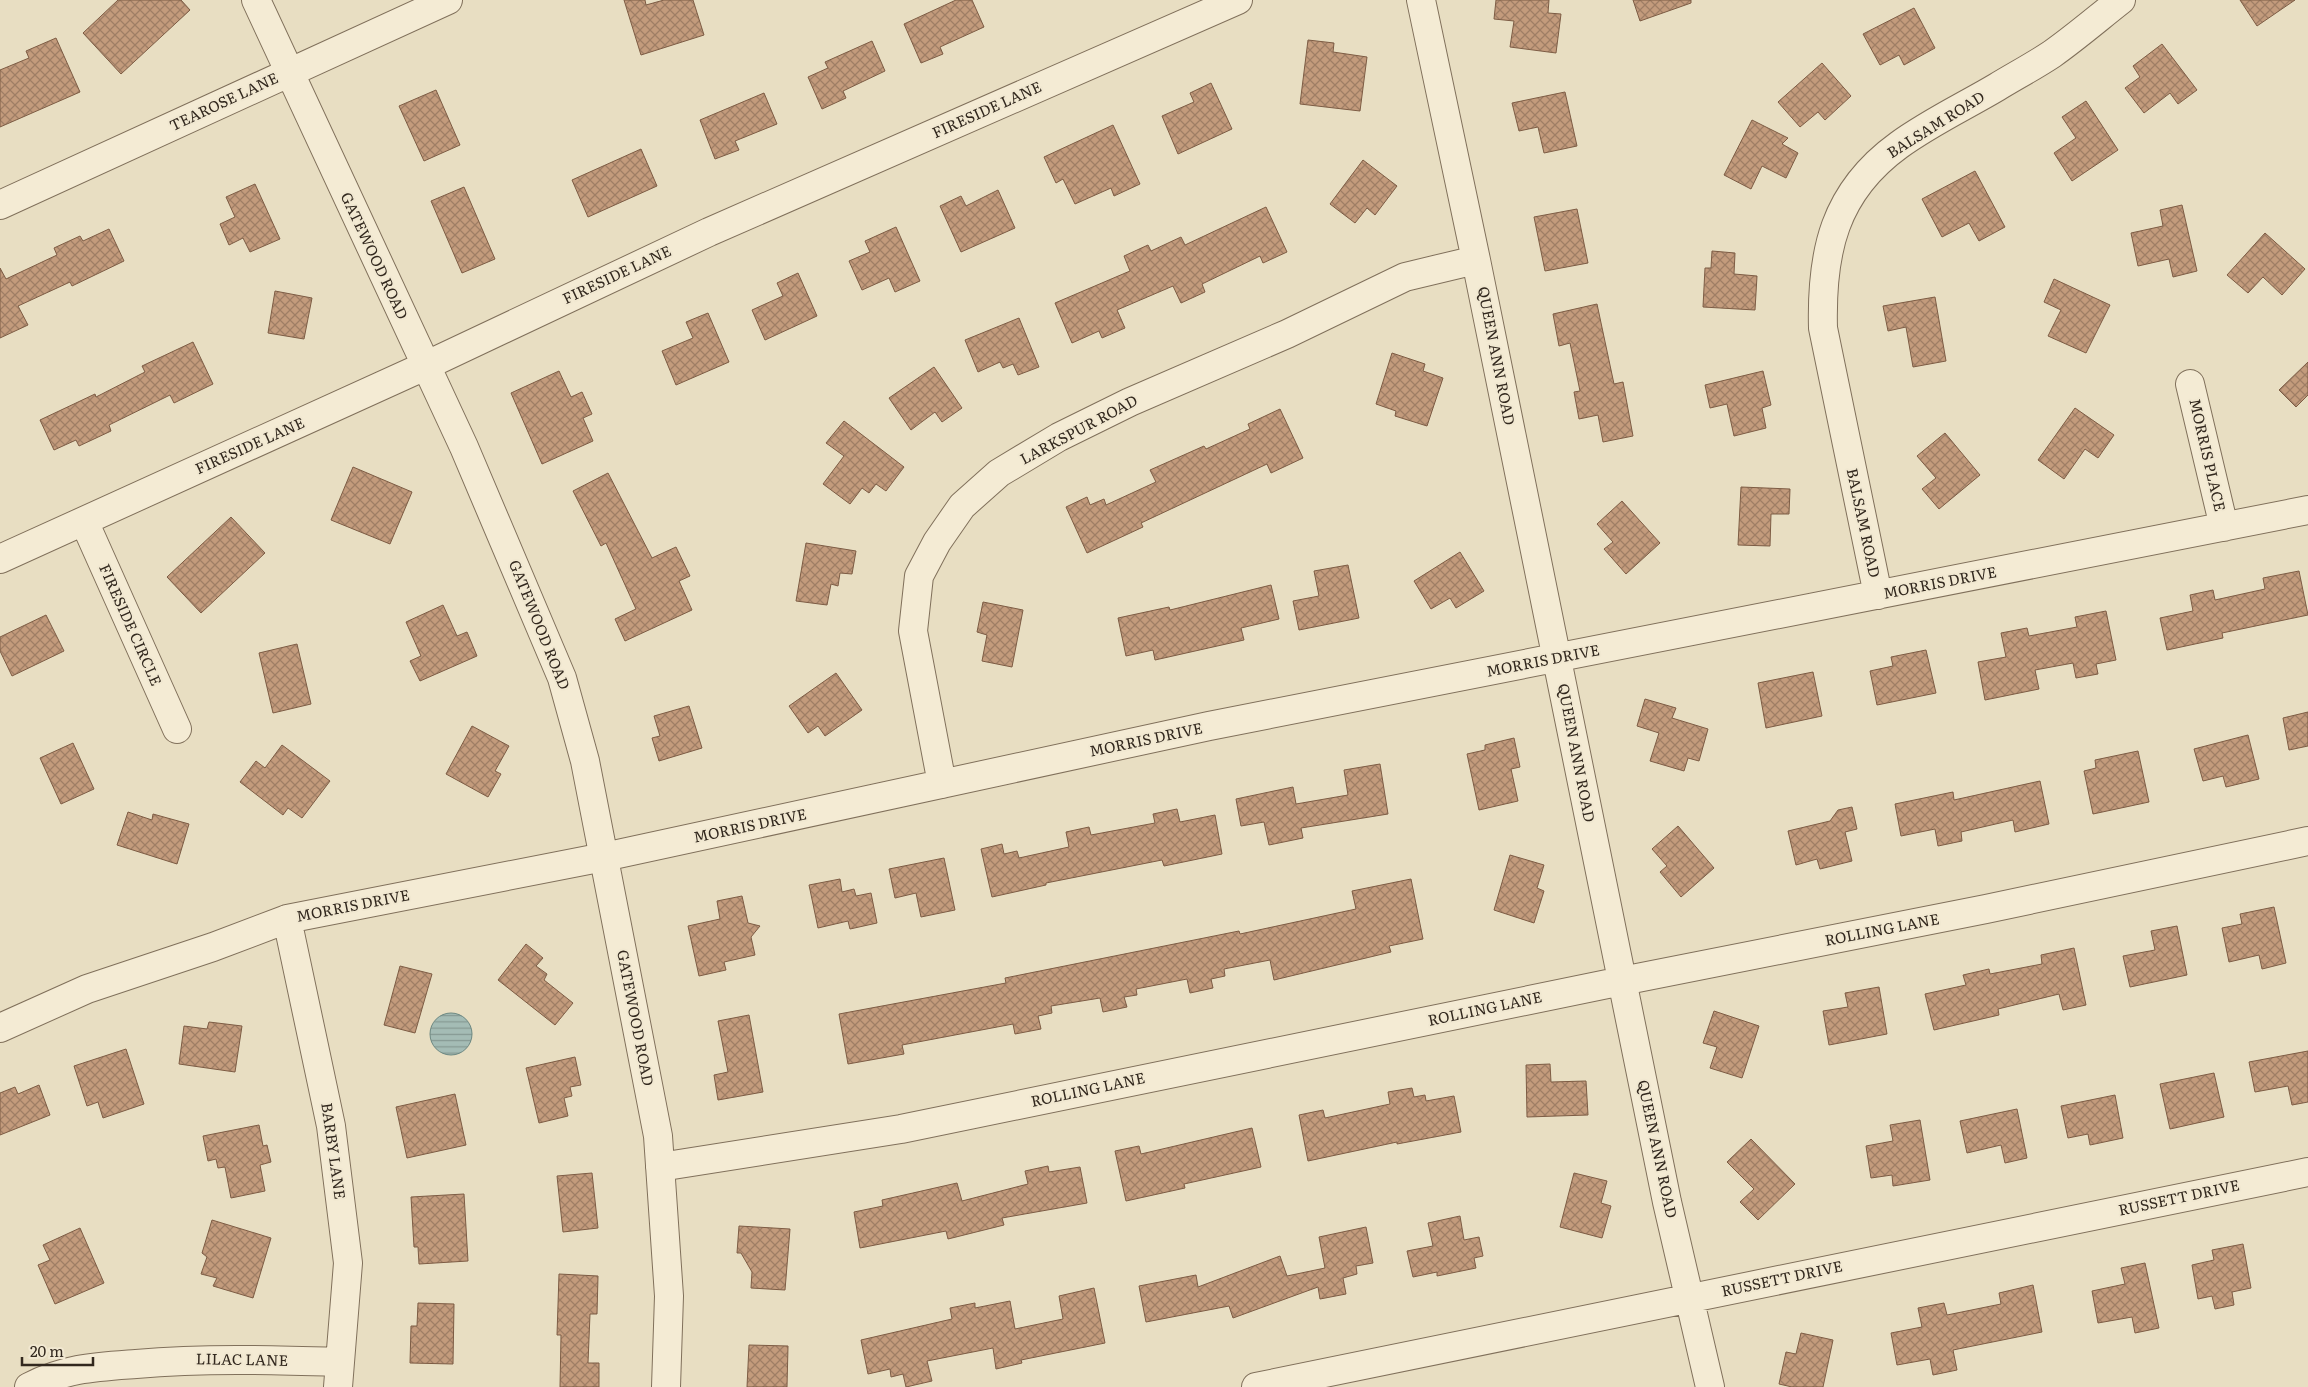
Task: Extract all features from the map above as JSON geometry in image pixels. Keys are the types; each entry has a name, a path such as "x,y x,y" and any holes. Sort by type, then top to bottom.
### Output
{"street":[{"name":"GATEWOOD ROAD","path":"256,0 464,447 562,678 585,762 658,1136 668,1296 666,1387"},
{"name":"TEAROSE LANE","path":"0,205 448,0"},
{"name":"FIRESIDE LANE","path":"0,559 425,366 709,232 1238,0"},
{"name":"QUEEN ANN ROAD","path":"1421,0 1476,260 1667,1202 1710,1387"},
{"name":"BALSAM ROAD","path":"1878,595 1822,328 1823,279 1827,252 1838,218 1853,191 1868,171 1899,144 2052,54 2121,0"},
{"name":"LARKSPUR ROAD","path":"942,784 913,631 919,576 937,542 962,506 999,473 1059,437 1130,402 1287,334 1405,277 1476,260"},
{"name":"MORRIS PLACE","path":"2190,384 2224,527"},
{"name":"MORRIS DRIVE","path":"0,1028 87,989 213,947 287,919 604,857 1209,726 2308,510"},
{"name":"FIRESIDE CIRCLE","path":"84,521 177,729"},
{"name":"ROLLING LANE","path":"660,1167 901,1128 1622,981 1986,910 2308,840"},
{"name":"BARBY LANE","path":"287,919 331,1126 348,1263 338,1374"},
{"name":"RUSSETT DRIVE","path":"1256,1387 2308,1172"},
{"name":"LILAC LANE","path":"29,1387 48,1377 76,1369 191,1359 338,1374"}],"water":[{"path":"451,1013 459,1015 468,1023 472,1034 470,1042 462,1051 451,1055 443,1053 434,1045 430,1034 432,1026 440,1017"}],"building":[{"path":"118,0 181,0 190,10 121,74 83,33"},
{"path":"624,0 645,0 646,5 664,0 693,0 704,35 641,55"},
{"path":"956,0 972,0 984,27 940,47 943,54 921,63 904,24"},
{"path":"1496,0 1549,0 1548,13 1561,14 1556,53 1510,47 1514,21 1494,19"},
{"path":"1633,0 1691,0 1691,3 1640,21"},
{"path":"2240,0 2295,0 2257,26"},
{"path":"1914,8 1935,48 1904,65 1899,55 1880,65 1863,34"},
{"path":"56,38 80,92 0,127 0,70 29,58 26,51"},
{"path":"1308,40 1334,43 1333,52 1367,57 1360,111 1300,104"},
{"path":"872,41 885,71 843,91 846,98 822,109 808,77 828,68 825,62"},
{"path":"2162,44 2197,90 2178,104 2170,93 2144,113 2125,88 2140,77 2133,66"},
{"path":"1822,63 1851,96 1825,120 1818,112 1800,127 1778,102"},
{"path":"1211,83 1232,129 1178,154 1162,116 1194,102 1190,93"},
{"path":"436,90 460,145 424,161 399,106"},
{"path":"1565,92 1577,146 1544,153 1538,127 1519,131 1512,103"},
{"path":"764,93 777,124 735,141 739,150 715,159 700,120"},
{"path":"2086,101 2118,150 2072,181 2054,153 2076,138 2062,117"},
{"path":"1752,120 1788,138 1782,144 1798,153 1786,178 1762,166 1751,189 1724,175"},
{"path":"1113,125 1140,184 1114,196 1111,188 1075,204 1063,179 1056,183 1044,157"},
{"path":"641,149 657,186 588,217 572,180"},
{"path":"1363,160 1397,186 1375,215 1367,208 1355,223 1330,204"},
{"path":"1975,171 2005,227 1979,241 1969,223 1942,237 1922,199"},
{"path":"255,184 280,239 250,252 243,238 229,245 220,224 235,217 226,197"},
{"path":"464,187 495,259 462,273 431,201"},
{"path":"998,190 1015,228 961,252 940,206 961,196 966,206"},
{"path":"2182,205 2197,271 2173,277 2169,259 2138,266 2131,233 2163,226 2160,210"},
{"path":"1266,207 1287,252 1263,263 1260,256 1202,284 1205,292 1181,303 1173,286 1117,310 1125,328 1102,338 1099,331 1072,343 1055,303 1130,271 1124,256 1148,245 1151,251 1181,237 1185,245"},
{"path":"1577,209 1588,263 1545,271 1534,217"},
{"path":"896,227 920,281 895,292 889,278 862,290 849,261 870,252 865,241"},
{"path":"109,229 124,261 72,286 70,282 18,306 28,325 0,338 0,268 6,279 57,255 54,248 80,236 83,241"},
{"path":"2265,233 2305,269 2282,295 2263,277 2248,293 2227,275"},
{"path":"1712,251 1735,253 1734,274 1757,276 1755,310 1703,307 1705,268 1711,268"},
{"path":"798,273 817,316 765,340 752,310 783,296 777,283"},
{"path":"2054,279 2110,305 2086,353 2048,336 2061,310 2044,302"},
{"path":"275,291 312,298 304,339 268,333"},
{"path":"1935,297 1946,361 1913,367 1906,327 1888,331 1883,306"},
{"path":"1597,304 1614,384 1623,382 1633,436 1603,442 1598,415 1579,419 1574,392 1580,391 1570,343 1559,346 1553,314"},
{"path":"708,313 729,362 676,385 662,351 693,338 686,322"},
{"path":"1019,318 1039,367 1018,375 1013,364 1003,368 1000,362 978,372 965,340"},
{"path":"193,342 213,384 174,403 170,395 109,425 111,431 79,446 76,440 54,450 40,420 95,394 96,397 145,372 142,366"},
{"path":"1392,353 1425,364 1423,371 1443,378 1427,426 1395,416 1396,411 1376,404"},
{"path":"2308,362 2308,395 2296,407 2279,390"},
{"path":"934,367 962,408 942,422 935,412 911,430 889,398"},
{"path":"559,371 571,397 582,392 592,414 583,418 593,441 542,464 511,393"},
{"path":"1763,371 1771,405 1762,408 1766,428 1734,436 1727,404 1710,408 1705,385"},
{"path":"2075,408 2114,435 2098,458 2085,449 2064,479 2038,460"},
{"path":"1280,409 1303,458 1271,473 1267,464 1141,523 1143,527 1087,553 1066,507 1087,497 1090,505 1104,499 1106,505 1156,482 1150,470 1204,446 1206,449 1250,429 1248,424"},
{"path":"844,421 904,467 886,491 876,484 869,493 862,488 850,504 823,484 844,456 826,443"},
{"path":"1945,433 1980,475 1939,509 1922,489 1936,478 1917,456"},
{"path":"353,467 412,492 390,544 331,520"},
{"path":"608,473 652,558 676,547 690,576 679,581 692,610 625,641 615,619 636,609 606,543 601,546 573,491"},
{"path":"1741,487 1790,489 1789,514 1771,514 1770,546 1738,545"},
{"path":"1622,501 1660,543 1626,574 1604,549 1613,542 1597,524"},
{"path":"231,517 265,553 201,613 167,577"},
{"path":"806,543 856,551 852,574 840,573 838,586 831,584 827,605 796,601"},
{"path":"1460,552 1484,591 1456,608 1450,598 1431,609 1414,581"},
{"path":"1348,565 1359,618 1299,630 1293,601 1319,596 1314,571"},
{"path":"2299,571 2308,615 2222,633 2223,638 2167,650 2160,618 2193,611 2190,595 2213,590 2215,600 2265,589 2263,578"},
{"path":"1271,585 1279,619 1241,628 1244,640 1155,660 1153,650 1126,656 1118,618 1169,607 1170,610"},
{"path":"983,602 1023,610 1012,667 982,661 987,635 977,632"},
{"path":"443,605 457,636 467,632 477,656 420,681 410,661 421,656 406,622"},
{"path":"2106,611 2116,660 2096,664 2098,674 2076,678 2073,663 2035,670 2039,689 1985,700 1978,662 2006,657 2001,633 2027,628 2029,636 2077,627 2075,617"},
{"path":"46,615 64,651 12,676 0,651 0,637"},
{"path":"297,644 311,704 273,713 259,653"},
{"path":"1926,650 1936,693 1877,705 1870,671 1893,666 1891,657"},
{"path":"1813,672 1822,716 1766,728 1758,683"},
{"path":"836,673 862,710 825,736 818,726 808,733 789,706"},
{"path":"1645,699 1676,708 1672,718 1708,729 1699,761 1688,758 1684,771 1650,761 1659,733 1637,726"},
{"path":"689,706 702,748 659,761 652,738 660,736 654,716"},
{"path":"2308,712 2308,746 2289,750 2283,718"},
{"path":"472,726 509,746 495,771 501,774 488,797 446,774"},
{"path":"2248,735 2259,779 2226,787 2223,776 2203,781 2194,749"},
{"path":"1514,738 1520,767 1511,769 1518,801 1479,810 1467,754 1485,750 1485,745"},
{"path":"73,743 94,789 61,804 40,758"},
{"path":"282,745 330,781 302,818 288,808 283,815 240,782 256,761 265,768"},
{"path":"2138,751 2149,802 2093,814 2084,771 2096,768 2095,760"},
{"path":"1380,764 1388,814 1301,828 1303,838 1269,845 1264,822 1241,826 1236,799 1293,787 1296,804 1348,795 1344,770"},
{"path":"2040,781 2049,824 2015,832 2013,820 1961,832 1962,841 1938,846 1935,829 1901,836 1895,804 1953,792 1954,800"},
{"path":"1852,807 1857,829 1845,832 1852,861 1820,869 1817,859 1796,865 1788,831 1830,821 1838,810"},
{"path":"1177,809 1180,822 1215,815 1222,854 1164,866 1162,860 1046,883 1046,885 992,897 981,849 1002,844 1004,854 1017,851 1019,858 1069,847 1066,832 1089,827 1091,835 1155,823 1153,814"},
{"path":"128,812 152,820 153,814 189,824 177,864 117,845"},
{"path":"1678,826 1714,868 1681,897 1660,872 1667,866 1652,849"},
{"path":"1510,855 1544,865 1537,888 1544,891 1534,923 1494,910"},
{"path":"944,858 955,910 921,917 916,893 895,898 889,869"},
{"path":"840,879 842,892 854,889 856,896 871,893 877,923 850,929 848,921 818,928 809,885"},
{"path":"1411,879 1423,939 1389,946 1391,952 1274,980 1270,960 1224,969 1225,976 1211,979 1213,988 1190,993 1187,979 1136,989 1137,995 1124,997 1127,1007 1103,1012 1100,998 1051,1006 1052,1013 1038,1016 1041,1029 1015,1034 1013,1024 902,1045 904,1054 848,1064 839,1014 1006,983 1005,978 1239,931 1240,934 1356,909 1352,891"},
{"path":"742,896 748,923 760,926 751,937 755,955 724,962 726,970 699,976 688,926 720,919 717,901"},
{"path":"2274,907 2286,963 2262,969 2259,955 2229,962 2222,928 2242,924 2240,914"},
{"path":"2177,926 2187,975 2130,987 2123,956 2155,950 2151,931"},
{"path":"526,944 543,958 536,966 547,974 544,980 573,1003 555,1025 498,980"},
{"path":"2074,948 2086,1005 2063,1010 2059,994 1998,1009 1999,1015 1934,1030 1925,994 1966,985 1963,975 1989,969 1990,974 2042,964 2041,955"},
{"path":"400,966 432,974 415,1033 384,1025"},
{"path":"1879,987 1887,1034 1829,1045 1823,1011 1848,1007 1845,993"},
{"path":"1714,1011 1759,1026 1742,1078 1710,1068 1717,1047 1703,1043"},
{"path":"749,1015 763,1092 718,1100 714,1075 728,1072 718,1021"},
{"path":"209,1022 242,1026 235,1072 179,1064 184,1026 207,1029"},
{"path":"126,1049 144,1104 103,1118 98,1102 87,1106 74,1066"},
{"path":"2308,1051 2308,1102 2292,1105 2288,1086 2255,1092 2249,1062"},
{"path":"575,1057 581,1085 570,1087 572,1096 564,1098 568,1116 539,1123 526,1068"},
{"path":"1550,1064 1551,1082 1586,1081 1588,1115 1527,1117 1526,1065"},
{"path":"2214,1073 2224,1117 2170,1129 2160,1084"},
{"path":"39,1085 50,1115 0,1135 0,1093 15,1087 18,1094"},
{"path":"1412,1088 1414,1097 1425,1095 1426,1101 1454,1096 1461,1132 1397,1144 1397,1142 1308,1161 1299,1115 1323,1110 1325,1118 1390,1104 1388,1092"},
{"path":"455,1094 466,1145 407,1158 396,1107"},
{"path":"2115,1095 2123,1138 2090,1145 2088,1134 2068,1138 2061,1106"},
{"path":"2017,1109 2027,1158 2005,1163 2001,1145 1967,1153 1960,1121"},
{"path":"1920,1120 1930,1180 1893,1186 1892,1175 1871,1178 1866,1146 1893,1141 1890,1125"},
{"path":"259,1125 263,1146 267,1145 271,1162 260,1165 265,1191 231,1198 225,1167 218,1168 216,1159 208,1161 203,1136"},
{"path":"1252,1128 1261,1167 1184,1184 1185,1188 1126,1201 1115,1151 1139,1146 1141,1154"},
{"path":"1751,1139 1795,1184 1758,1220 1740,1202 1754,1189 1727,1162"},
{"path":"1048,1166 1049,1172 1080,1167 1087,1203 1002,1218 1004,1225 948,1239 946,1231 860,1248 854,1212 883,1206 882,1200 957,1183 962,1201 1028,1184 1025,1171"},
{"path":"592,1173 598,1228 563,1232 557,1176"},
{"path":"1574,1173 1607,1181 1601,1203 1611,1206 1602,1238 1560,1227"},
{"path":"464,1194 468,1261 419,1264 418,1247 414,1247 411,1197"},
{"path":"1460,1216 1464,1240 1479,1237 1483,1256 1474,1258 1476,1268 1437,1276 1437,1272 1413,1277 1407,1251 1433,1246 1428,1223"},
{"path":"212,1220 271,1238 253,1298 213,1286 217,1278 201,1274 207,1257 202,1253"},
{"path":"739,1226 790,1229 785,1290 751,1288 752,1272 741,1253 737,1253"},
{"path":"1366,1227 1373,1263 1356,1266 1357,1274 1343,1278 1346,1294 1320,1299 1318,1287 1233,1318 1229,1306 1146,1322 1139,1286 1196,1275 1198,1287 1280,1256 1287,1276 1325,1268 1319,1237"},
{"path":"80,1228 104,1283 55,1304 38,1265 50,1260 43,1245"},
{"path":"2243,1244 2251,1288 2232,1292 2234,1305 2215,1309 2212,1296 2198,1299 2192,1265 2214,1260 2212,1250"},
{"path":"2145,1263 2159,1328 2135,1333 2132,1317 2098,1323 2092,1291 2125,1284 2121,1268"},
{"path":"559,1274 598,1276 597,1314 590,1314 588,1363 599,1363 599,1387 560,1387 561,1335 557,1335"},
{"path":"2033,1285 2042,1332 1953,1350 1957,1370 1933,1375 1930,1359 1897,1365 1891,1333 1922,1327 1918,1308 1944,1303 1947,1315 2001,1304 1999,1293"},
{"path":"1094,1288 1105,1343 1021,1360 1022,1363 996,1369 993,1348 927,1361 932,1381 906,1387 903,1374 891,1377 890,1369 868,1374 861,1340 952,1319 950,1308 975,1303 975,1308 1010,1301 1015,1329 1063,1319 1059,1296"},
{"path":"418,1303 454,1304 453,1364 410,1363 411,1326 417,1326"},
{"path":"1801,1333 1833,1340 1823,1387 1792,1387 1779,1384 1786,1352 1796,1354"},
{"path":"749,1345 788,1346 787,1387 747,1387"}]}
